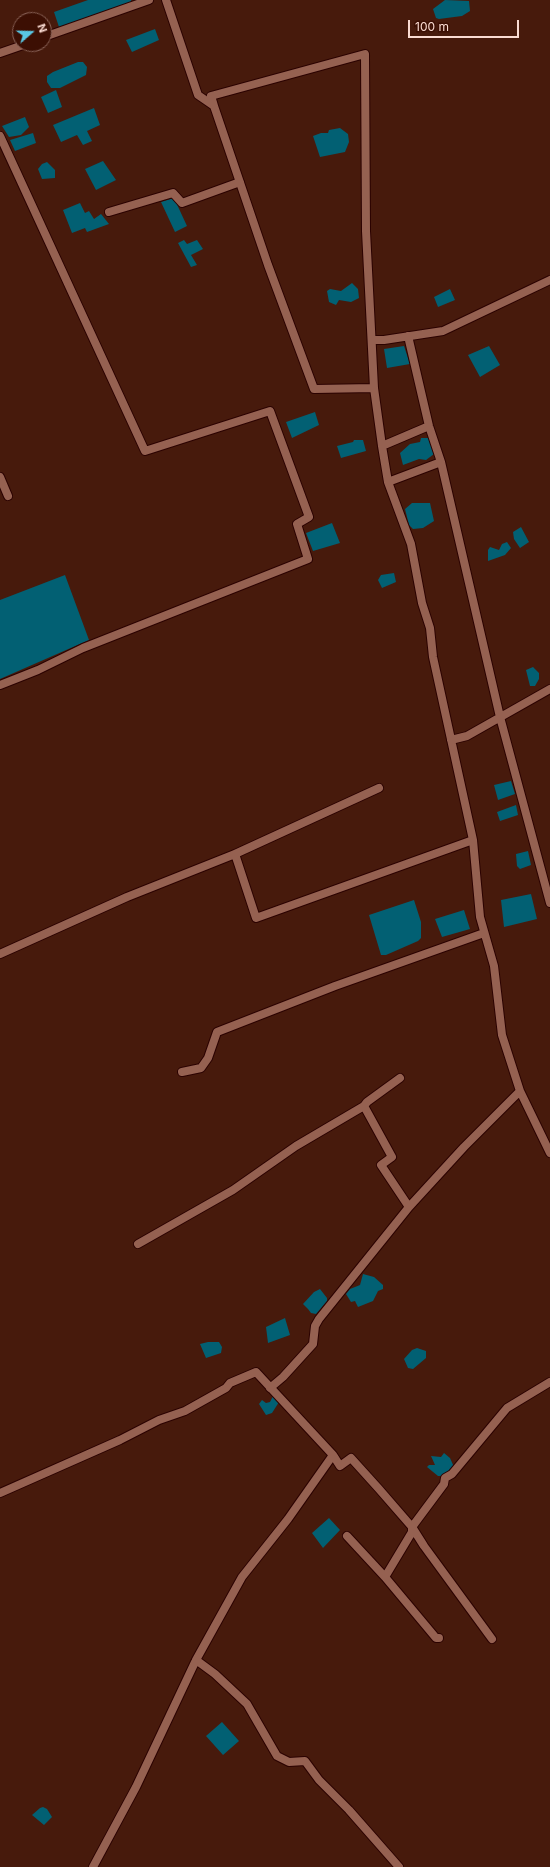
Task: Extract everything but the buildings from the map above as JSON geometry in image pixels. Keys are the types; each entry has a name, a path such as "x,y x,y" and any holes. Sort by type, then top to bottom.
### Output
{"street":[{"path":"52,34 149,0"},
{"path":"166,0 198,95 214,106"},
{"path":"0,53 12,49"},
{"path":"374,388 314,388 268,266 211,96 365,54 366,231 374,388 388,482 411,544 422,603 430,628 433,657 448,720 472,840 480,918 494,966 502,1035 520,1091 550,1153"},
{"path":"0,136 145,451 270,411 309,517 297,524 308,559 83,648 38,670 0,685"},
{"path":"109,212 173,193 182,203 240,182"},
{"path":"372,340 384,340 444,331 550,280"},
{"path":"408,336 429,426 441,462 500,717 550,903"},
{"path":"382,446 429,426"},
{"path":"388,482 441,462"},
{"path":"0,477 8,496"},
{"path":"451,740 467,736 550,689"},
{"path":"0,954 120,900 235,854 379,788"},
{"path":"235,854 256,918 472,840"},
{"path":"182,1072 201,1068 208,1058 217,1032 335,986 484,933"},
{"path":"138,1244 234,1190 296,1146 364,1106 367,1102 400,1078"},
{"path":"270,1388 283,1377 313,1344 315,1326 319,1319 409,1206 464,1146 520,1091"},
{"path":"364,1106 392,1157 381,1165 409,1206"},
{"path":"0,1493 120,1440 159,1420 185,1411 226,1388 230,1383 256,1372 333,1456 340,1466 351,1458 412,1527 424,1546 492,1639"},
{"path":"385,1577 412,1532 412,1527 444,1484 445,1478 452,1474 507,1408 550,1382"},
{"path":"94,1867 136,1787 196,1660 242,1577 288,1519 333,1456"},
{"path":"348,1536 385,1577 436,1638 439,1638"},
{"path":"196,1660 215,1674 246,1704 277,1756 289,1762 305,1761 319,1780 349,1810 399,1867"}],"water":[{"path":"88,0 131,0 132,3 60,30 54,12"},
{"path":"445,0 469,1 470,11 462,16 439,19 436,18 433,9"},
{"path":"155,29 159,40 132,52 126,40"},
{"path":"78,62 83,62 87,67 86,75 60,88 51,88 47,82 47,76"},
{"path":"56,90 62,107 48,113 41,97"},
{"path":"94,108 100,125 87,131 92,141 83,145 77,135 61,142 53,125"},
{"path":"25,117 29,127 21,135 9,137 2,126"},
{"path":"340,128 348,134 349,142 345,152 320,157 313,136 321,133 328,133 329,130"},
{"path":"33,133 36,143 15,151 10,140"},
{"path":"103,161 116,180 96,190 85,169"},
{"path":"47,162 55,170 55,178 42,179 38,169 42,164"},
{"path":"174,198 187,226 175,232 161,202"},
{"path":"80,203 85,213 89,211 94,219 101,214 109,224 87,232 85,228 72,233 63,210"},
{"path":"184,240 187,244 197,240 203,249 191,255 197,265 191,267 178,243"},
{"path":"352,283 358,289 359,298 351,302 339,300 336,305 329,302 327,291 330,289 341,291"},
{"path":"450,289 455,300 438,307 434,297"},
{"path":"404,346 410,364 387,368 384,349"},
{"path":"489,346 500,365 480,377 468,355"},
{"path":"315,412 319,425 292,438 286,422"},
{"path":"421,438 429,438 434,454 426,460 419,459 403,465 400,453 410,444 420,442"},
{"path":"354,440 363,440 366,451 341,458 337,446 353,442"},
{"path":"412,503 430,503 434,521 423,528 413,529 409,525 405,509"},
{"path":"332,523 340,543 313,551 306,533"},
{"path":"521,527 529,542 520,548 514,539 513,532"},
{"path":"507,542 511,548 505,555 488,561 488,550 490,547 499,550 502,544"},
{"path":"394,573 396,582 382,588 378,580 381,575"},
{"path":"65,575 89,640 0,679 0,600"},
{"path":"533,667 539,673 539,679 535,686 530,686 526,670"},
{"path":"511,781 515,794 498,800 494,785"},
{"path":"516,805 518,815 500,821 497,812"},
{"path":"528,851 531,865 520,869 517,866 516,854"},
{"path":"531,894 537,919 504,927 501,900"},
{"path":"414,900 421,922 421,938 418,941 386,955 381,955 369,915"},
{"path":"464,910 470,929 442,937 435,919"},
{"path":"363,1274 374,1277 383,1285 383,1289 378,1291 373,1301 358,1307 355,1301 351,1302 346,1294 350,1289 360,1285"},
{"path":"320,1289 327,1298 327,1301 316,1314 311,1313 303,1304 314,1292"},
{"path":"285,1318 290,1335 268,1343 266,1327"},
{"path":"219,1342 222,1347 221,1353 206,1358 200,1344"},
{"path":"417,1348 426,1351 426,1358 413,1369 408,1368 404,1359 412,1350"},
{"path":"273,1396 279,1402 272,1413 266,1415 259,1404 262,1400 266,1403 270,1402"},
{"path":"444,1453 450,1458 454,1467 442,1476 438,1476 427,1467 429,1465 435,1465 431,1456 441,1457"},
{"path":"329,1518 340,1530 323,1548 312,1533"},
{"path":"222,1722 239,1741 223,1755 206,1736"},
{"path":"43,1807 47,1809 52,1817 44,1825 32,1815"}]}
